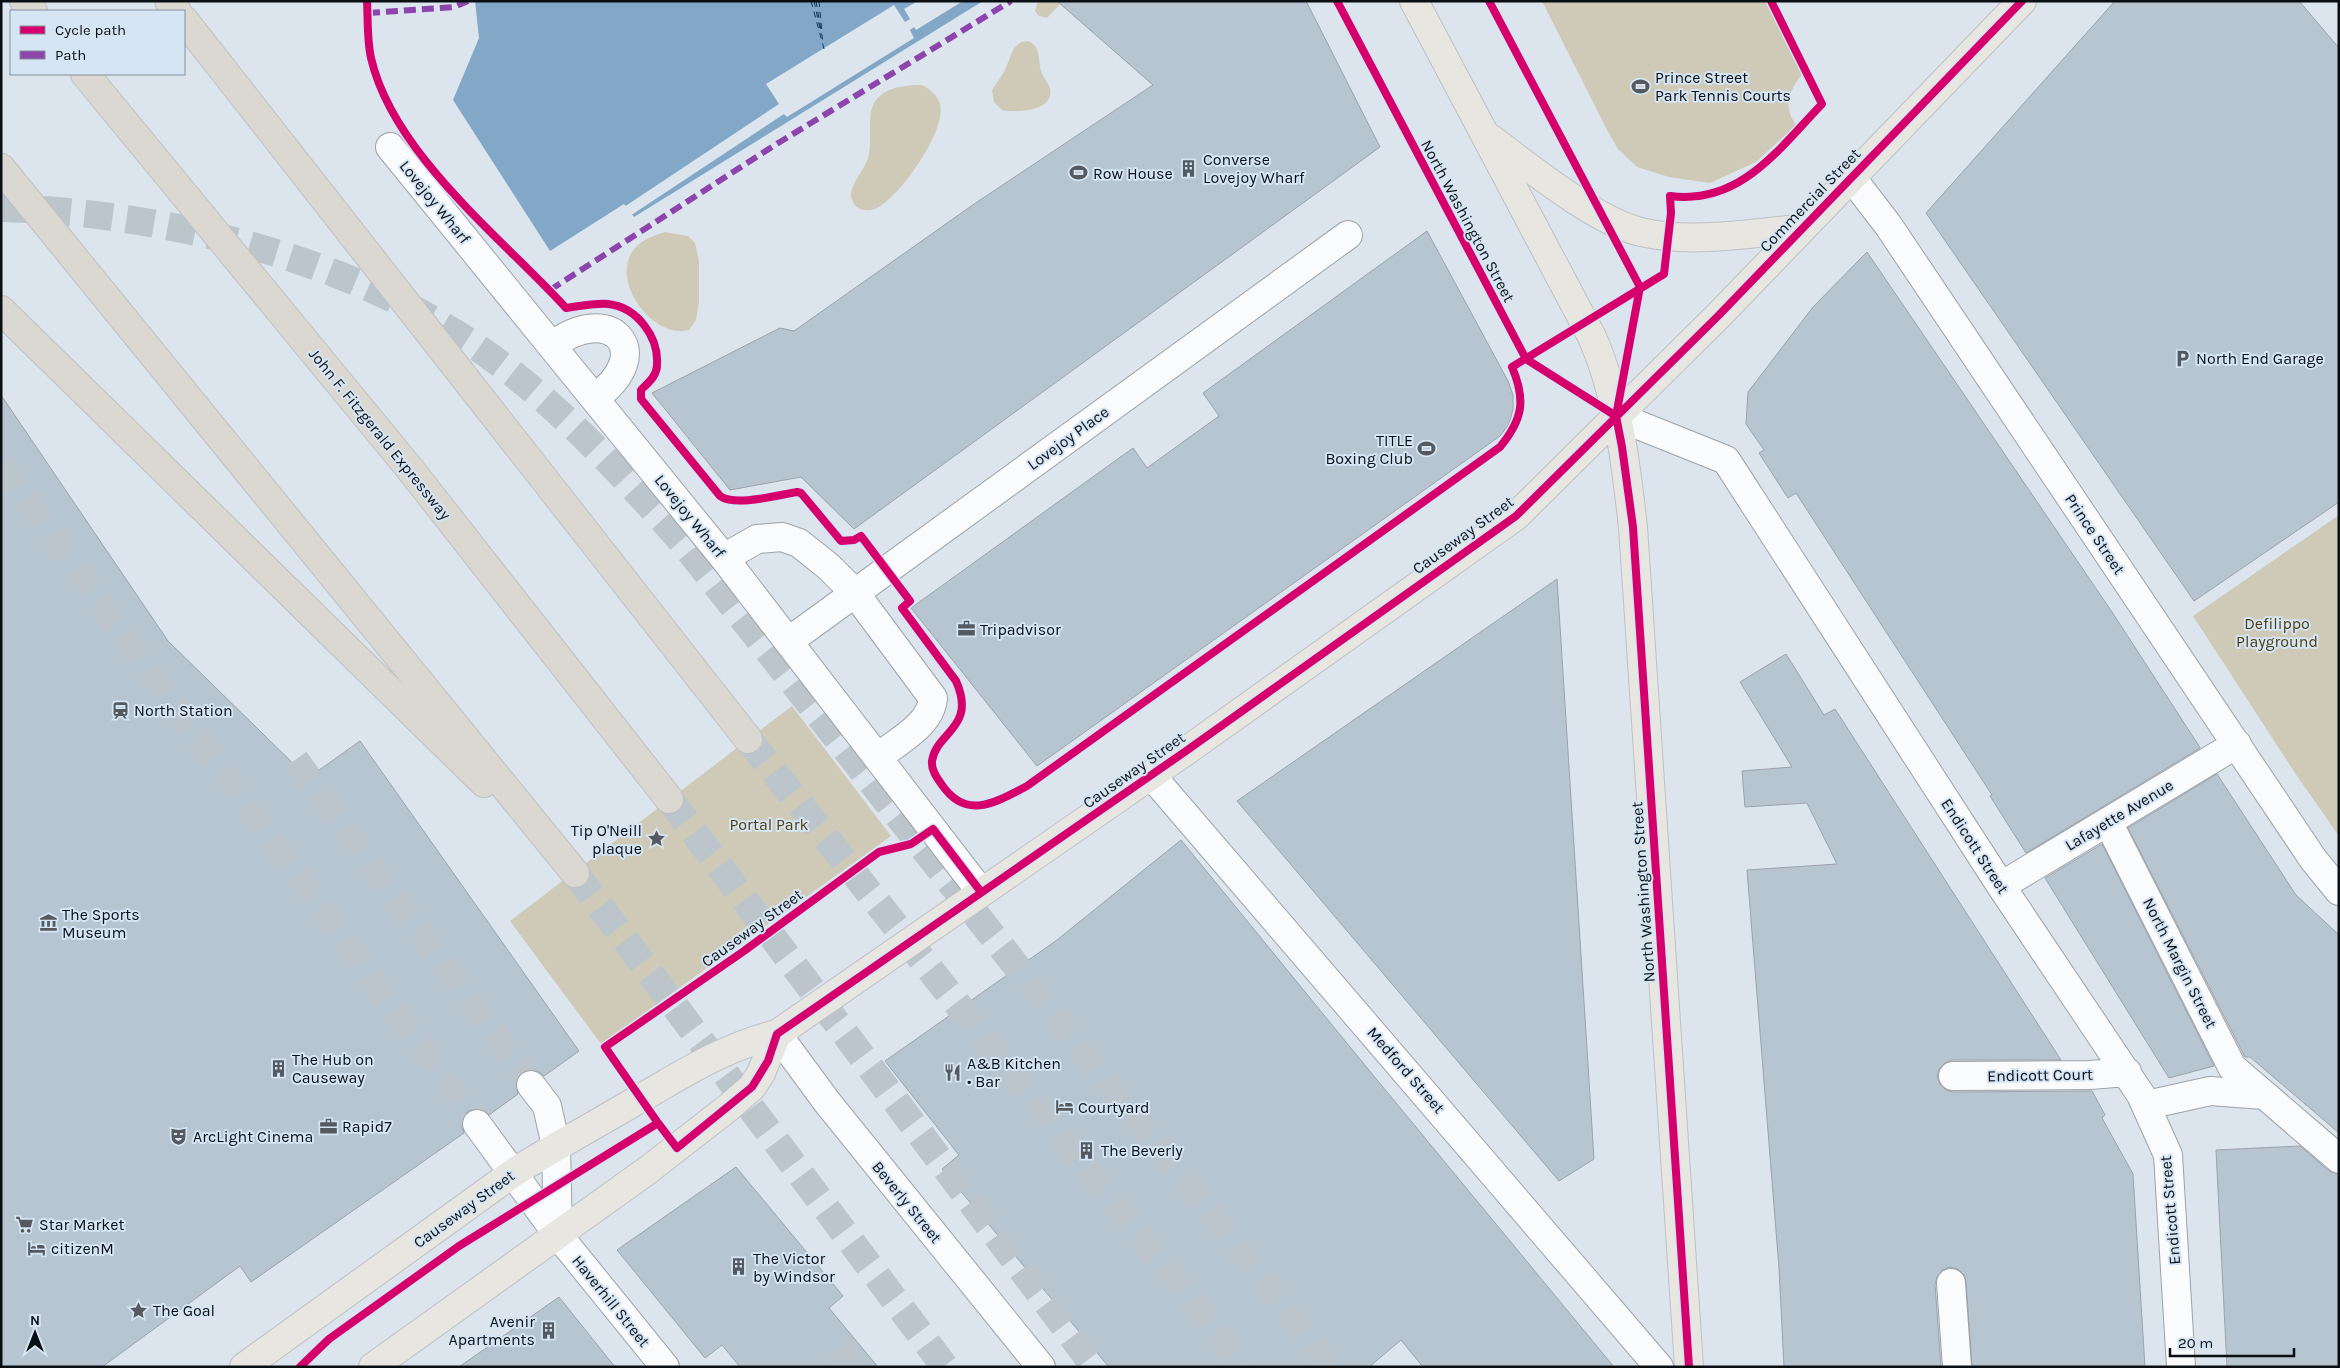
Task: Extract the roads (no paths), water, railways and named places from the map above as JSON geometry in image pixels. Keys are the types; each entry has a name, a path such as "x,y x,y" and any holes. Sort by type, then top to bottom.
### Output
{"highway":[{"path":"185,22 748,739"},
{"name":"John F. Fitzgerald Expressway","path":"86,75 422,484 668,799"},
{"path":"1,310 575,872 6,174"}],"main road":[{"name":"North Washington Street","path":"1414,1 1592,337 1602,362 1616,416 1633,527 1690,1367"},
{"name":"Commercial Street","path":"1616,416 1719,315 2022,1"},
{"path":"1484,133 1530,169 1601,215 1641,232 1687,236 1800,229"},
{"name":"Causeway Street","path":"244,1367 513,1173 556,1146 710,1058 744,1043 777,1034 1151,775 1516,516 1616,416"},
{"path":"373,1367 558,1236 648,1170 740,1098 752,1087 761,1073 777,1034"}],"street":[{"name":"Lovejoy Wharf","path":"390,147 724,558 981,892"},
{"name":"Prince Street","path":"1851,177 1894,233 2313,860 2339,891"},
{"name":"Lovejoy Place","path":"789,641 1348,235"},
{"path":"552,346 570,334 587,328 608,330 620,339 625,352 623,366 613,383 595,398"},
{"name":"Endicott Street","path":"1616,416 1726,460 2000,886 2127,1072 2146,1105 2168,1154 2182,1367"},
{"path":"724,558 756,539 769,537 790,538 829,566 855,593 933,698 930,713 926,719 878,757"},
{"name":"Lafayette Avenue","path":"2000,886 2237,744"},
{"name":"Medford Street","path":"1151,775 1659,1367"},
{"name":"North Margin Street","path":"2108,822 2232,1067 2339,1159"},
{"name":"Beverly Street","path":"777,1034 833,1109 1041,1367"},
{"name":"Endicott Court","path":"1953,1076 2090,1075 2127,1072"},
{"path":"531,1084 547,1106 556,1146 558,1236"},
{"path":"2146,1105 2210,1091 2264,1095"},
{"name":"Haverhill Street","path":"477,1124 558,1236 664,1367"},
{"path":"1951,1284 1957,1367"}],"water":[{"path":"475,1 983,1 634,217 624,204 550,251 453,100 479,38"}],"tunnel":[{"path":"1,208 59,211 177,228 236,242 294,259 351,280 404,305 455,333 519,378 549,404 578,430 685,545 1332,1367"},
{"path":"1,465 477,1124"},
{"path":"748,739 1244,1367"},
{"path":"295,760 531,1085"},
{"path":"669,799 1095,1367"},
{"path":"575,873 945,1367"},
{"path":"835,1367 861,1346"}],"place":[{"name":"Prince Street Park Tennis Courts","path":"1641,86"},
{"name":"Converse Lovejoy Wharf","path":"1189,168"},
{"name":"Row House","path":"1079,173"},
{"name":"North End Garage","path":"2182,358"},
{"name":"TITLE Boxing Club","path":"1427,449"},
{"name":"Tripadvisor","path":"966,629"},
{"name":"North Station","path":"120,710"},
{"name":"Tip O'Neill plaque","path":"656,839"},
{"name":"The Sports Museum","path":"48,923"},
{"name":"The Hub on Causeway","path":"278,1068"},
{"name":"A&B Kitchen • Bar","path":"953,1072"},
{"name":"Courtyard","path":"1064,1107"},
{"name":"Rapid7","path":"328,1126"},
{"name":"ArcLight Cinema","path":"179,1136"},
{"name":"The Beverly","path":"1087,1150"},
{"name":"Star Market","path":"25,1224"},
{"name":"citizenM","path":"37,1248"},
{"name":"The Victor by Windsor","path":"739,1267"},
{"name":"The Goal","path":"139,1310"},
{"name":"Avenir Apartments","path":"549,1330"}],"park label":[{"name":"Defilippo Playground","path":"2277,632"},
{"name":"Portal Park","path":"769,824"}]}
